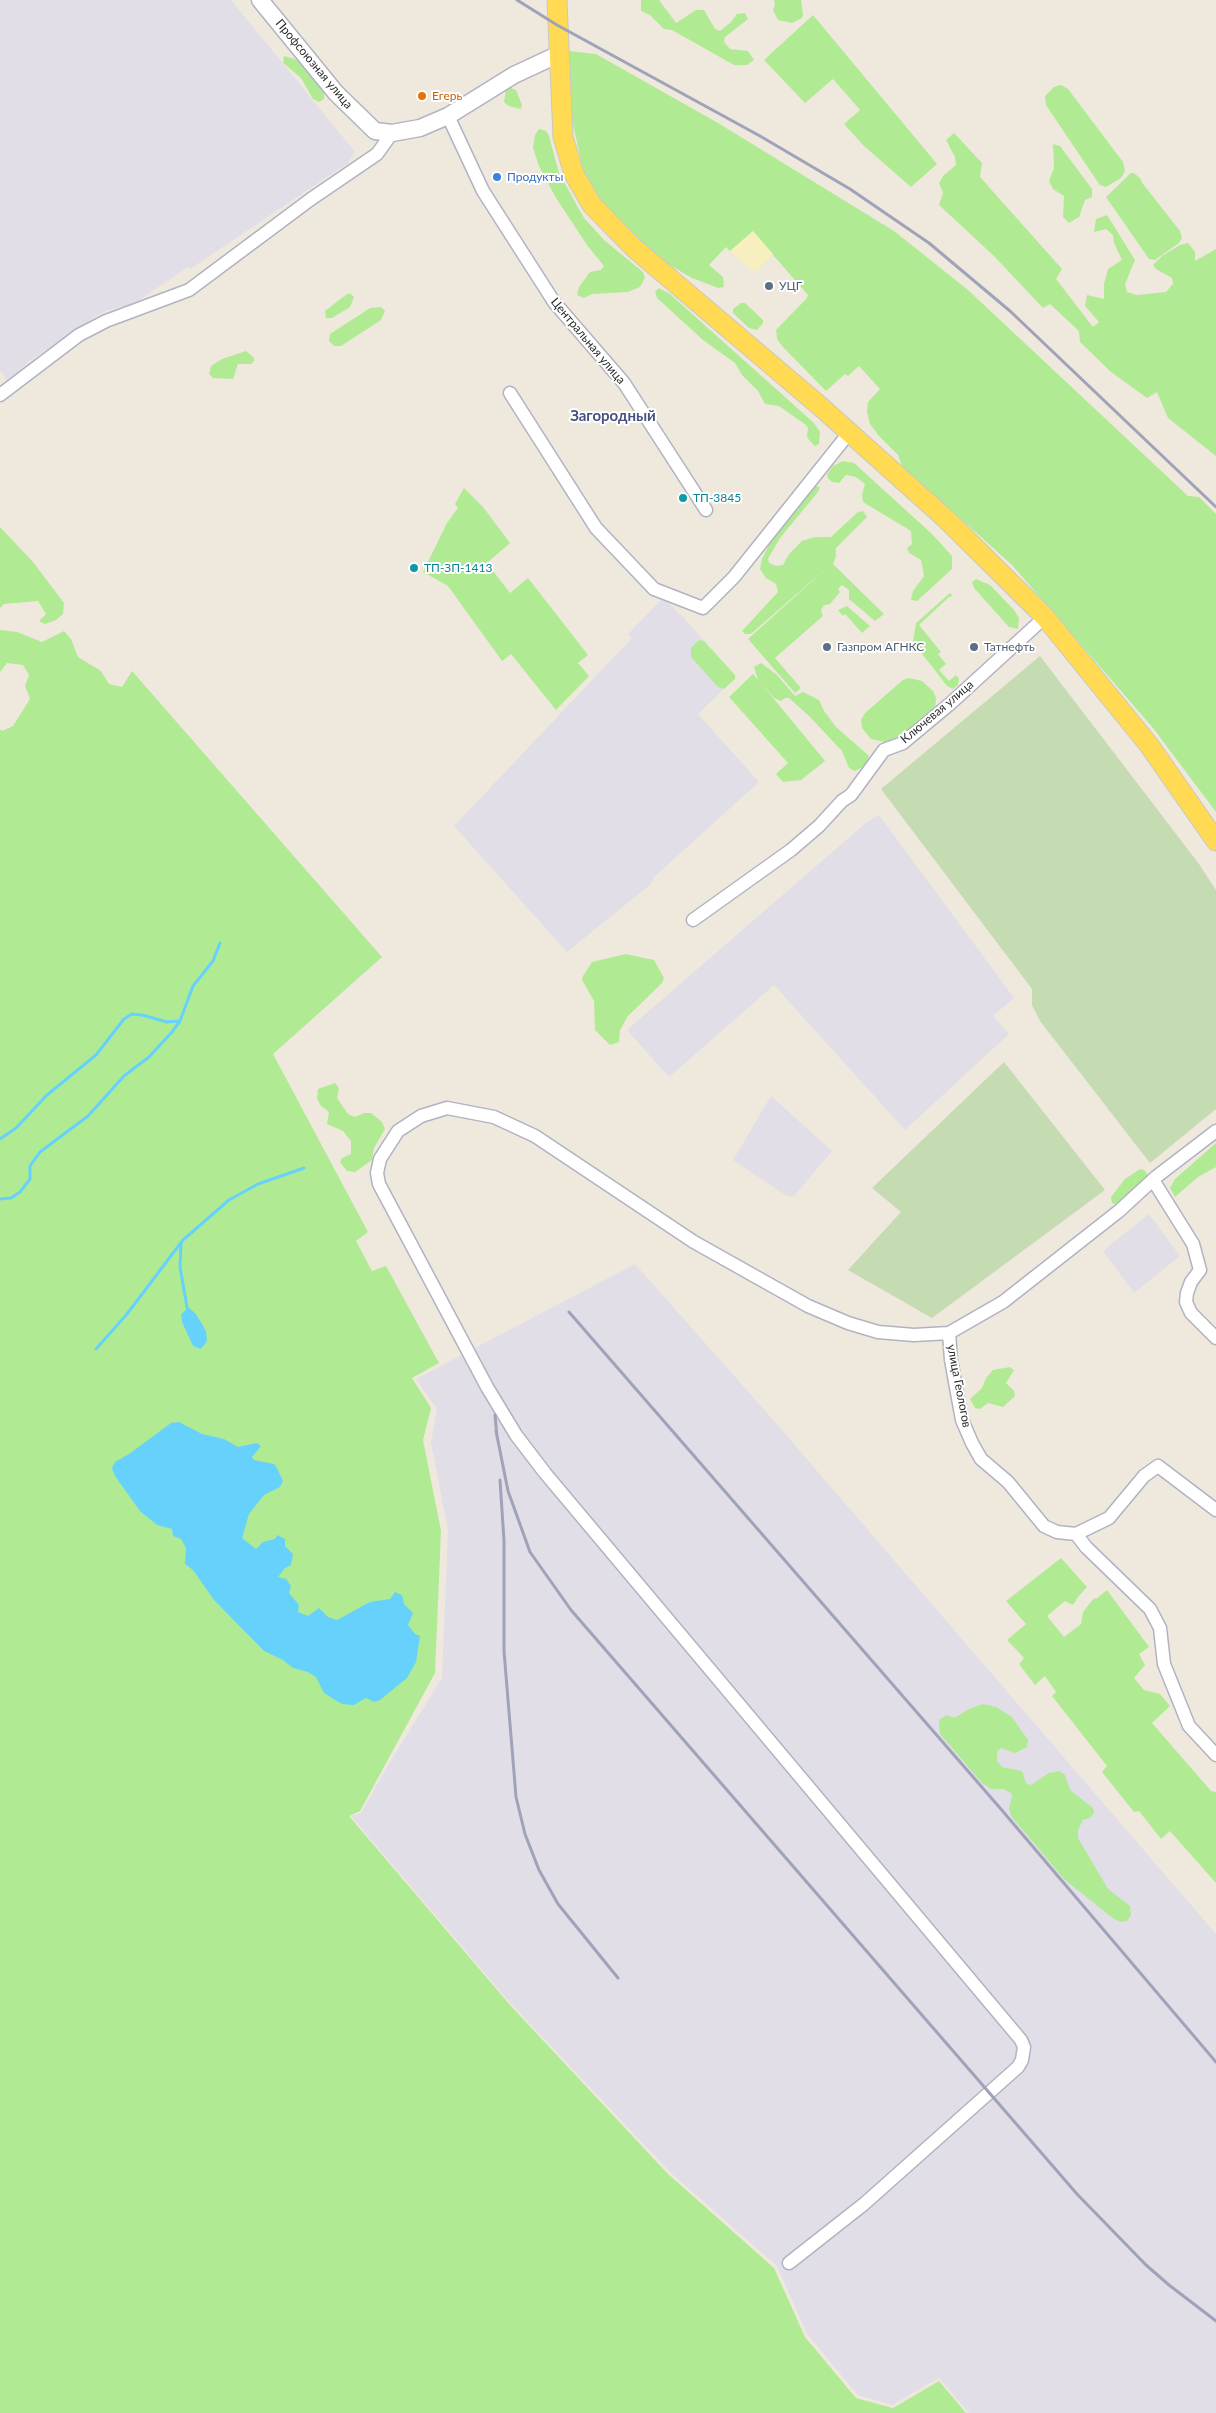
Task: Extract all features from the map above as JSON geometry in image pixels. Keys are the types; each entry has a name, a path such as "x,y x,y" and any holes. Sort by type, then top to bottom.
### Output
{"main road":[{"path":"557,0 563,137 567,157 583,192 592,205 634,248 946,519 1045,617 1149,745 1216,841"}],"street":[{"name":"Профсоюзная улица","path":"260,0 336,93 358,116 376,130 392,133"},
{"path":"0,396 79,336 106,321 189,290 311,199 377,154 392,133 420,128 448,116 514,75 559,54"},
{"name":"Центральная улица","path":"448,116 483,191 554,302 624,383 706,510"},
{"path":"510,393 596,528 654,589 703,608 734,577 849,433"},
{"name":"Ключевая улица","path":"693,920 791,850 851,794 884,750 903,743 951,703 1045,617"},
{"path":"790,2264 864,2204 1018,2067 1024,2054 1022,2040 545,1473 516,1435 487,1386 379,1184 380,1159 398,1131 414,1120 433,1111 447,1108 494,1117 535,1136 694,1242 808,1306 848,1323 878,1332 914,1335 949,1333 1009,1297 1216,1131"},
{"path":"1153,1180 1193,1244 1200,1270 1191,1282 1186,1302 1191,1313 1216,1338"},
{"name":"улица Геологов","path":"949,1333 951,1360 962,1420 981,1459 1008,1482 1044,1526 1057,1532 1076,1534"},
{"path":"1216,1510 1158,1466 1144,1476 1108,1518 1076,1534 1086,1547 1150,1610 1160,1628 1164,1664 1189,1726 1216,1755"}],"shaded area":[{"path":"0,0 231,0 355,152 348,163 190,269 188,267 135,303 105,311 96,316 28,362 9,383 0,370"},
{"path":"663,598 683,617 736,677 698,714 759,782 653,878 651,884 567,952 454,826 632,638 628,634"},
{"path":"879,815 1014,998 993,1016 1009,1034 905,1130 774,985 669,1077 627,1030 867,822"},
{"path":"771,1096 832,1151 794,1196 787,1196 733,1160"},
{"path":"1149,1214 1180,1256 1134,1293 1103,1251"},
{"path":"635,1264 768,1414 1216,1934 1216,2413 969,2413 939,2378 892,2405 858,2395 807,2334 777,2266 671,2173 511,2004 351,1816 361,1813 442,1678 448,1530 431,1443 437,1409 416,1379"}],"green space":[{"path":"641,0 659,0 676,23 696,10 704,10 715,29 720,31 737,14 745,13 748,19 725,37 724,42 730,49 748,51 754,60 747,65 734,65 672,30 664,29 650,15 641,11"},
{"path":"774,0 801,0 802,18 792,23 778,20 773,10"},
{"path":"813,15 937,164 911,187 864,146 844,124 860,110 833,79 805,103 764,60"},
{"path":"568,51 596,54 718,123 894,231 968,290 1188,496 1199,497 1216,514 1216,812 1153,728 1012,565 902,466 898,455 870,424 867,412 868,402 880,389 859,366 848,376 845,374 826,391 782,346 777,339 776,330 808,295 753,232 730,251 726,247 709,265 723,277 724,287 718,288 692,278 666,263 640,243 610,213 583,170 569,106"},
{"path":"284,56 295,59 308,71 324,92 324,99 319,102 313,99 301,78 283,63"},
{"path":"1061,85 1068,89 1123,162 1125,171 1121,178 1106,187 1100,185 1046,105 1045,96 1054,87"},
{"path":"509,87 516,90 522,105 521,109 509,106 504,102 506,89"},
{"path":"539,129 546,131 549,136 559,173 584,218 604,240 643,272 645,278 640,287 628,292 592,294 584,298 577,295 579,287 590,272 601,270 604,266 587,245 556,198 539,166 533,148 535,135"},
{"path":"954,133 982,163 980,177 1062,269 1056,279 1093,327 1099,322 1085,306 1087,295 1104,299 1104,284 1108,269 1122,260 1114,243 1113,235 1106,229 1094,232 1096,219 1107,215 1135,260 1125,284 1127,292 1137,295 1166,292 1173,284 1172,278 1156,269 1153,265 1162,256 1180,245 1188,243 1195,252 1195,261 1216,249 1216,456 1168,418 1157,392 1147,398 1111,372 1080,342 1079,331 1050,304 1043,308 994,256 939,205 943,193 939,183 944,175 956,165 955,157 946,140"},
{"path":"1053,144 1060,146 1092,189 1092,197 1085,200 1079,217 1069,223 1063,217 1064,196 1053,189 1049,181 1054,168"},
{"path":"1131,173 1140,178 1180,231 1182,238 1179,243 1155,260 1149,259 1106,197"},
{"path":"659,288 670,294 814,423 820,432 819,444 815,446 809,440 806,425 779,406 765,404 758,391 742,375 735,363 703,340 657,298 655,292"},
{"path":"347,294 351,294 354,297 350,307 332,318 326,318 325,311"},
{"path":"741,303 745,303 763,320 763,323 757,330 749,328 733,313 733,309"},
{"path":"381,307 385,311 381,320 341,346 334,346 329,341 330,334 370,308"},
{"path":"246,351 254,358 254,361 251,364 238,364 233,379 213,378 209,374 211,366 222,359"},
{"path":"843,461 854,463 932,534 952,556 952,569 917,601 911,600 913,591 924,576 921,560 909,553 907,548 912,544 911,531 863,502 862,495 865,484 856,477 846,475 839,483 832,482 828,478 827,474 833,466"},
{"path":"815,486 820,487 818,492 780,538 768,559 769,563 776,566 783,565 789,554 802,541 815,537 831,537 858,512 863,511 867,517 836,548 833,564 884,614 875,621 849,599 849,590 842,585 838,589 840,592 830,604 824,605 821,610 823,616 775,658 801,688 795,693 748,639 830,565 751,634 745,634 742,631 778,592 776,584 766,578 760,569 762,559 775,533"},
{"path":"464,488 483,507 510,543 487,563 510,593 528,578 588,655 578,663 589,676 556,710 511,654 502,661 448,586 423,572 447,523 458,508 455,504"},
{"path":"0,527 33,562 64,603 63,614 56,620 45,624 39,621 46,614 38,601 4,604 0,608"},
{"path":"976,579 990,585 1014,610 1019,618 1018,629 1009,627 974,588 972,582"},
{"path":"950,593 953,596 949,597 919,625 941,652 938,654 946,664 939,670 949,681 956,675 959,679 958,685 953,689 947,686 913,642 916,623"},
{"path":"847,606 870,626 862,633 845,614 843,616 838,610"},
{"path":"0,630 17,632 42,642 64,631 71,639 78,657 101,671 109,684 122,687 132,671 382,957 273,1054 368,1232 356,1241 372,1271 386,1266 439,1363 412,1378 431,1408 423,1440 441,1531 435,1673 360,1811 349,1816 510,2005 667,2173 774,2268 805,2337 856,2398 893,2408 939,2381 966,2413 0,2413 0,729 2,731 13,726 30,699 25,686 29,675 23,665 7,663 0,672"},
{"path":"699,640 704,641 735,675 735,679 724,689 718,687 691,657 691,648"},
{"path":"1040,656 1199,864 1216,890 1216,1109 1150,1163 1040,1021 1032,1005 1032,989 881,789"},
{"path":"761,663 776,674 795,696 803,692 819,700 824,711 836,727 868,755 869,759 865,766 855,771 849,768 842,751 808,715 789,698 781,701 774,698 760,682 825,761 801,780 783,782 776,774 788,763 729,697 753,674 758,680 754,667"},
{"path":"909,678 922,681 933,691 936,698 935,711 902,739 889,743 871,739 862,728 861,720 865,713 903,680"},
{"path":"626,954 654,960 664,978 662,983 628,1016 620,1030 619,1042 610,1045 595,1030 594,1001 582,980 592,962"},
{"path":"1004,1062 1105,1190 932,1318 848,1270 901,1212 872,1188"},
{"path":"335,1083 339,1088 337,1098 348,1114 355,1117 364,1113 371,1113 382,1122 385,1129 374,1148 372,1160 355,1172 347,1171 340,1162 342,1158 351,1154 351,1141 343,1131 327,1124 329,1112 321,1106 317,1099 318,1089"},
{"path":"1216,1143 1216,1167 1198,1177 1175,1197 1170,1188 1175,1179"},
{"path":"1140,1169 1144,1170 1149,1176 1117,1205 1112,1203 1111,1197 1125,1179"},
{"path":"1010,1367 1014,1370 1006,1383 1014,1391 1015,1396 1003,1407 988,1403 980,1409 975,1408 970,1399 982,1388 986,1378 993,1370"},
{"path":"1061,1558 1087,1587 1073,1605 1065,1601 1047,1616 1064,1637 1081,1624 1083,1612 1094,1598 1096,1599 1107,1590 1149,1647 1139,1654 1145,1665 1134,1678 1144,1690 1160,1694 1170,1706 1152,1723 1211,1791 1216,1792 1216,1883 1170,1831 1161,1839 1139,1811 1134,1812 1102,1772 1107,1766 1052,1696 1056,1692 1045,1676 1035,1685 1019,1664 1024,1658 1007,1640 1026,1624 1006,1601"},
{"path":"983,1704 996,1707 1012,1717 1028,1740 1027,1747 1015,1753 1001,1748 997,1752 997,1761 1002,1767 1022,1771 1026,1783 1031,1785 1049,1773 1059,1771 1065,1775 1070,1790 1093,1808 1094,1813 1090,1818 1083,1820 1078,1830 1078,1838 1108,1889 1130,1906 1131,1915 1127,1921 1121,1922 1114,1919 1064,1879 1011,1816 1009,1808 1011,1793 1003,1789 991,1789 982,1783 940,1734 939,1720 947,1715 954,1718 971,1708"}],"sand":[{"path":"753,231 773,254 760,268 753,271 730,251"}],"water":[{"path":"188,1307 196,1314 206,1331 207,1341 201,1349 193,1346 182,1322 181,1315"},
{"path":"179,1422 202,1434 224,1439 238,1447 257,1443 261,1446 252,1457 254,1460 274,1464 277,1468 283,1481 280,1487 264,1495 249,1514 242,1538 256,1549 263,1542 275,1539 277,1535 285,1539 285,1546 293,1554 291,1565 285,1568 278,1577 286,1579 291,1586 289,1593 299,1605 298,1612 308,1616 319,1608 328,1617 337,1620 370,1602 390,1599 395,1592 402,1595 404,1604 413,1613 408,1625 415,1634 420,1636 416,1662 407,1678 380,1700 374,1702 366,1698 354,1705 342,1704 324,1693 316,1677 308,1672 293,1668 283,1660 264,1651 214,1600 193,1570 185,1564 186,1548 181,1539 173,1536 172,1529 157,1525 140,1511 115,1476 112,1468 115,1462 171,1423"}],"waterway":[{"path":"0,1199 11,1198 20,1192 30,1179 30,1166 40,1152 88,1116 124,1076 149,1057 172,1032 180,1021 193,986 213,961 220,943"},
{"path":"0,1139 16,1128 47,1095 96,1055 124,1019 132,1014 167,1022 179,1021"},
{"path":"96,1349 127,1314 183,1240 229,1200 258,1184 304,1168"},
{"path":"181,1243 180,1267 187,1307"}],"railway":[{"path":"517,0 557,25 760,136 850,189 929,243 1010,311 1216,507"},
{"path":"569,1312 1000,1808 1216,2062"},
{"path":"495,1415 497,1437"},
{"path":"496,1431 508,1491 530,1552 571,1610 1077,2194 1146,2265 1216,2321"},
{"path":"500,1480 504,1541 504,1651 516,1797 525,1834 539,1870 558,1904 618,1978"}],"place":[{"name":"Егерь","path":"422,96"},
{"name":"Продукты","path":"497,177"},
{"name":"УЦГ","path":"769,286"},
{"name":"ТП-3845","path":"683,498"},
{"name":"ТП-ЗП-1413","path":"414,568"},
{"name":"Газпром АГНКС","path":"827,647"},
{"name":"Татнефть","path":"974,647"}],"district":[{"name":"Загородный","path":"613,416"}]}
